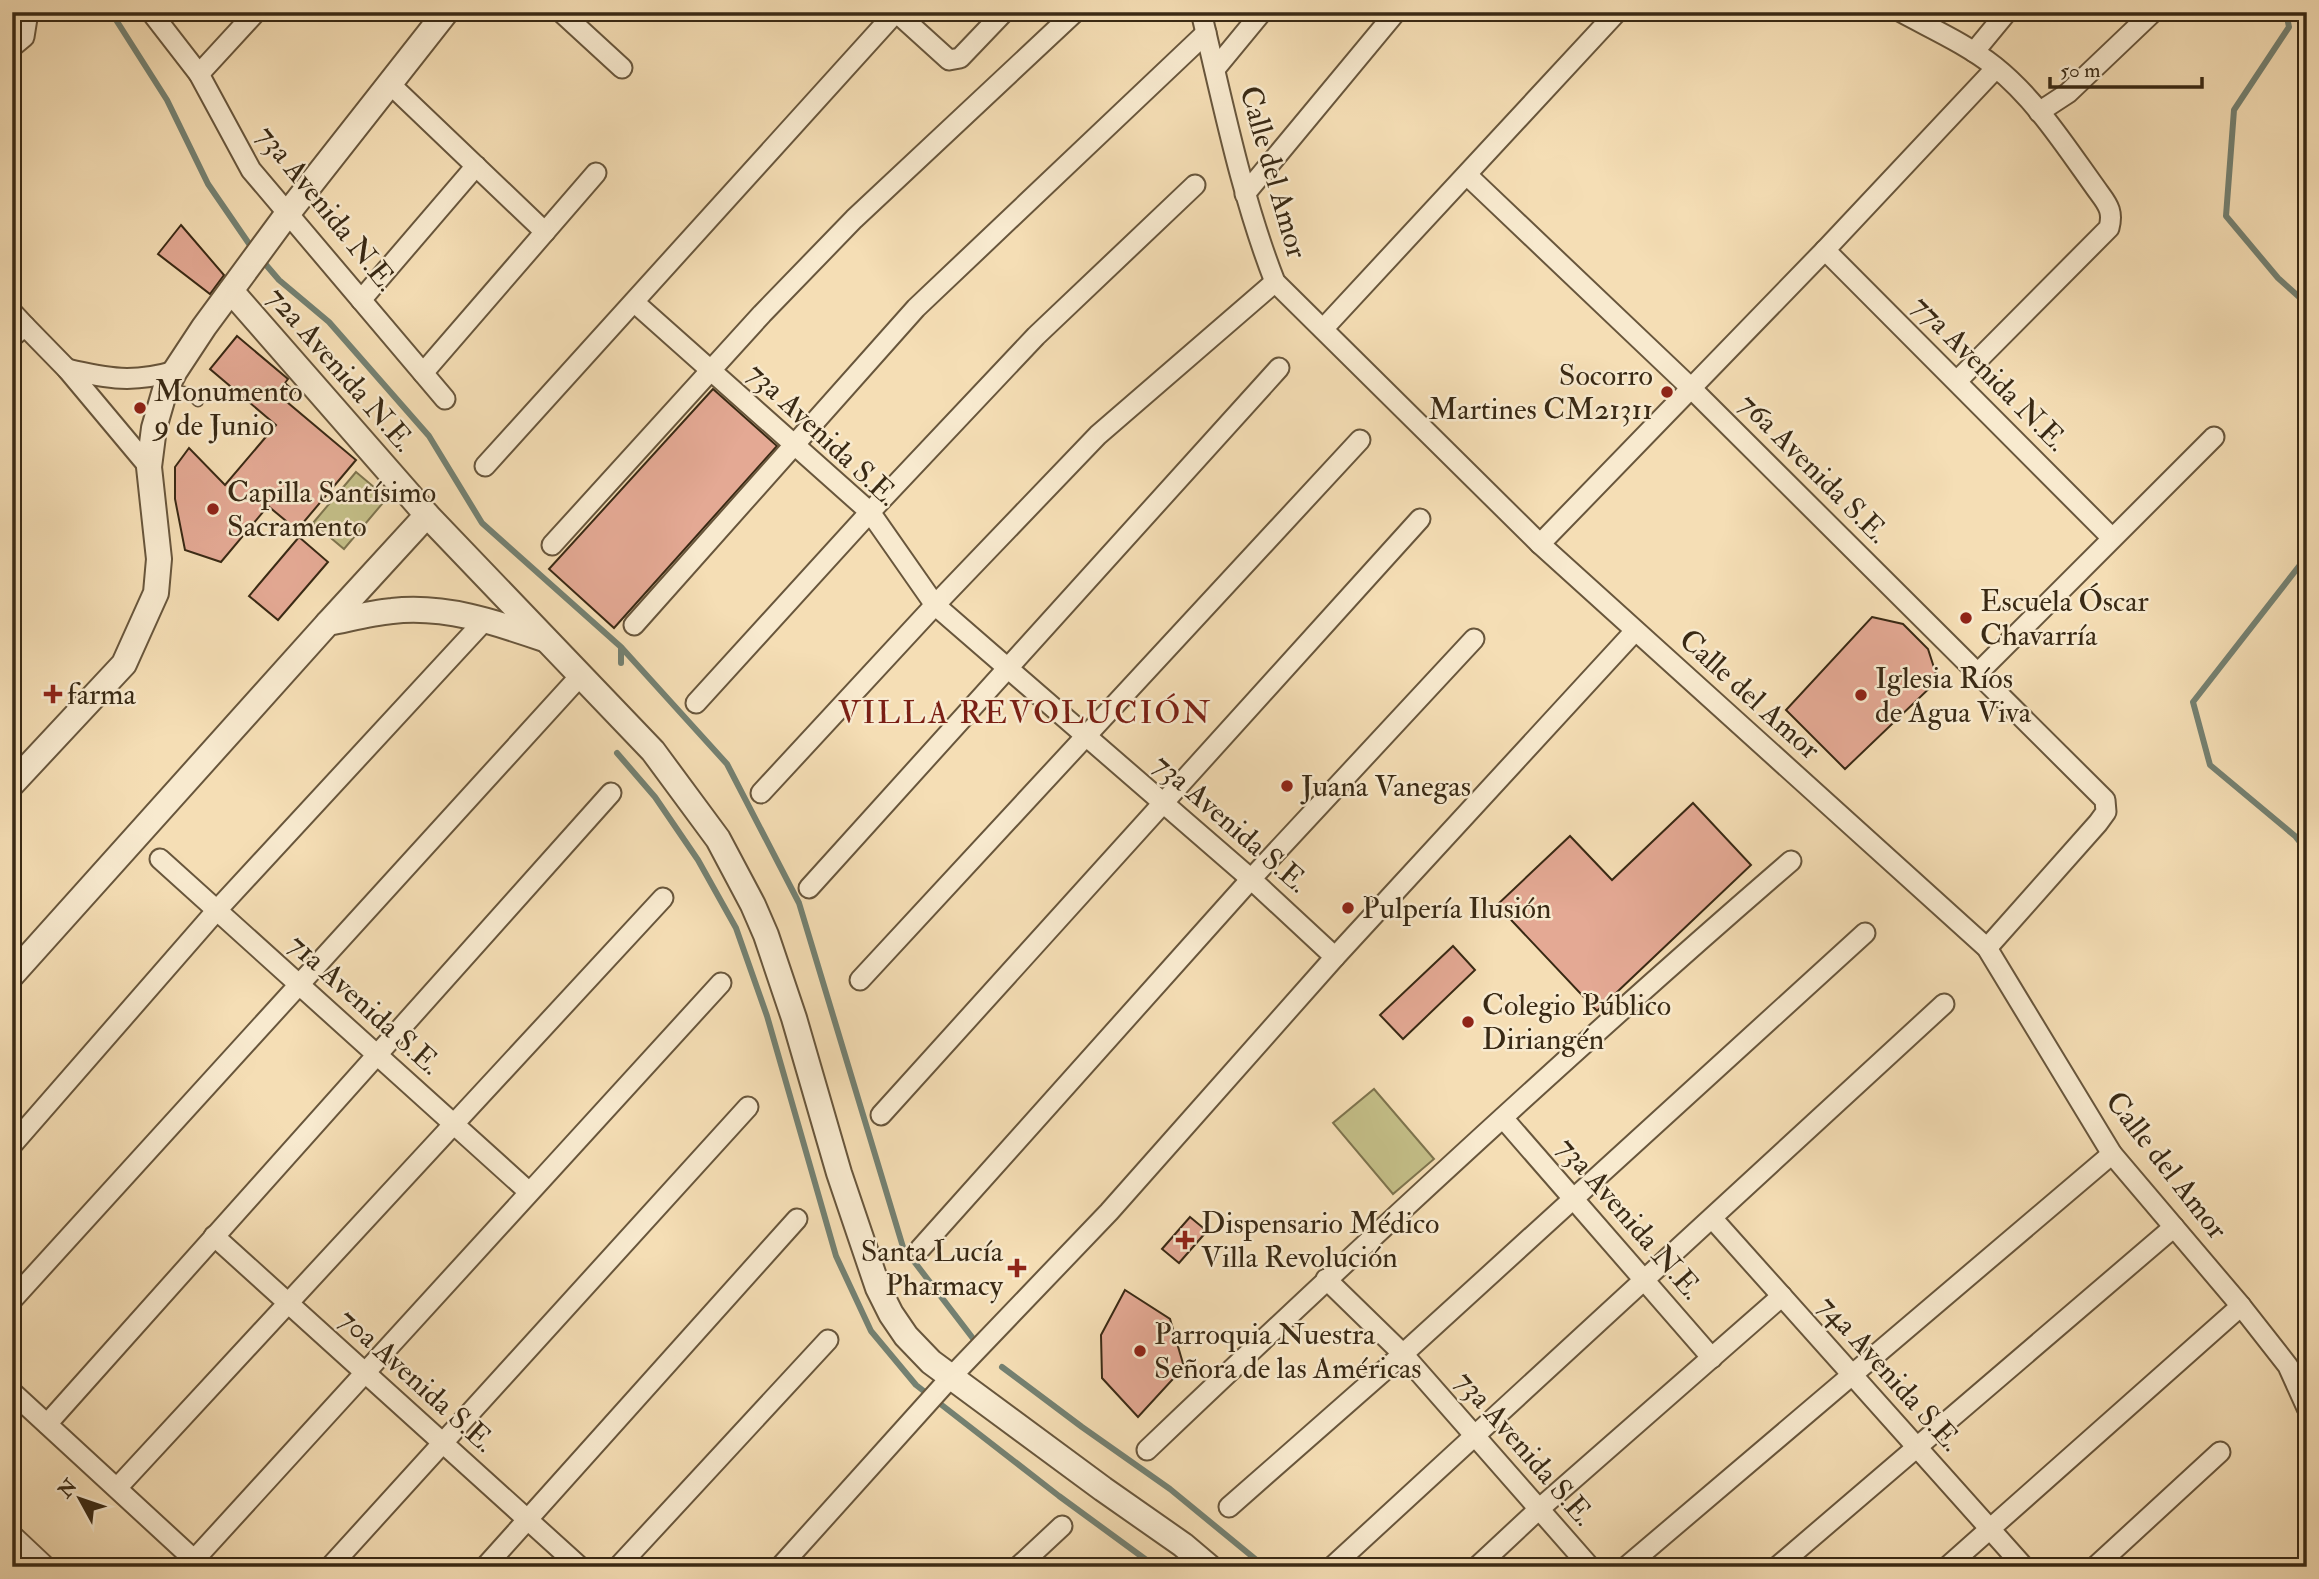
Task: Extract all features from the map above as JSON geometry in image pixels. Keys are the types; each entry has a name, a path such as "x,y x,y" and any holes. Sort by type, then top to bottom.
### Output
{"street":[{"name":"73a Avenida N.E.","path":"151,12 199,74 251,170 445,399"},
{"path":"199,74 256,12"},
{"path":"12,783 124,664 156,593 159,559 149,467 154,428 170,380 269,238 446,12"},
{"path":"561,12 622,68"},
{"path":"485,466 895,12 949,60 960,58 1004,12"},
{"path":"552,545 711,369 854,219 1075,12"},
{"name":"Calle del Amor","path":"1201,12 1255,232 1275,282 1540,544 1987,948 2112,1154 2241,1306 2288,1366 2307,1408"},
{"path":"1215,69 1262,12"},
{"path":"1245,194 1396,12"},
{"path":"1323,329 1617,12"},
{"path":"1901,12 1974,52 1996,68 2039,112 2110,208 2112,218 2109,228 1957,382"},
{"path":"1974,52 2007,12"},
{"path":"2039,112 2068,93 2153,12"},
{"path":"12,47 24,37 28,13"},
{"path":"634,625 916,308 1206,33"},
{"path":"1540,544 1825,250 1996,68"},
{"path":"390,84 545,232"},
{"path":"361,300 476,166"},
{"path":"423,373 596,173"},
{"name":"76a Avenida S.E.","path":"1467,175 1691,388 2105,800 2105,812 1987,948"},
{"path":"696,703 870,512 1036,336 1195,185"},
{"name":"77a Avenida N.E.","path":"1825,250 2112,538"},
{"path":"761,793 1098,435 1275,282"},
{"name":"72a Avenida N.E.","path":"234,286 427,514 653,751 718,839 753,905 794,1018 839,1174 878,1288 906,1336 931,1362 946,1384 1183,1545 1209,1567"},
{"name":"73a Avenida S.E.","path":"634,302 870,512 936,605 1251,879 1335,957"},
{"path":"16,325 67,369 149,467"},
{"path":"809,888 1279,368"},
{"path":"67,369 125,380 170,380"},
{"path":"1978,673 2214,437"},
{"path":"860,980 1360,440"},
{"path":"12,975 427,514"},
{"path":"881,1115 1420,519"},
{"path":"328,623 392,611 431,610 486,619 548,640"},
{"path":"12,1145 217,910 486,619"},
{"path":"780,1567 946,1384 1109,1212 1335,957 1635,631"},
{"path":"920,1249 1251,879 1474,639"},
{"path":"12,1300 581,674"},
{"path":"47,1424 611,793"},
{"name":"71a Avenida S.E.","path":"160,859 529,1192"},
{"path":"1147,1450 1326,1279 1630,1001 1791,861"},
{"path":"117,1488 663,898"},
{"path":"1229,1507 1403,1354 1865,933"},
{"path":"12,1392 198,1563 365,1373 721,983"},
{"path":"1332,1567 1944,1004"},
{"path":"330,1567 748,1107"},
{"name":"73a Avenida N.E.","path":"1503,1118 1712,1357"},
{"path":"1626,1567 2112,1154"},
{"name":"74a Avenida S.E.","path":"1712,1218 2024,1567"},
{"path":"485,1567 797,1219"},
{"path":"1777,1567 2174,1227"},
{"name":"70a Avenida S.E.","path":"214,1236 580,1567"},
{"name":"73a Avenida S.E.","path":"1326,1279 1403,1354 1590,1567"},
{"path":"1477,1567 1539,1509 1782,1296"},
{"path":"1947,1567 2241,1306"},
{"path":"618,1567 828,1340"},
{"path":"2095,1567 2220,1452"},
{"path":"1018,1567 1062,1526"},
{"path":"12,1535 46,1567"}],"lane":[{"path":"170,380 198,401"}],"shaded area":[{"path":"356,472 387,498 344,549 313,523"},
{"path":"1374,1089 1434,1159 1393,1194 1333,1123"}],"building":[{"path":"181,225 224,275 210,294 158,254"},
{"path":"237,336 288,379 285,383 295,392 287,402 356,460 297,530 268,506 221,562 185,550 175,499 175,467 189,448 225,485 276,425 210,369"},
{"path":"713,389 777,446 614,628 549,569"},
{"path":"299,537 328,562 278,620 249,596"},
{"name":"Iglesia Ríos de Agua Viva","path":"1872,617 1903,624 1928,649 1938,680 1845,769 1786,710"},
{"path":"1693,803 1751,865 1597,1011 1497,905 1570,836 1612,880"},
{"path":"1453,946 1475,970 1403,1039 1380,1015"},
{"name":"Dispensario Médico Villa Revolución","path":"1190,1217 1207,1231 1179,1263 1162,1249"},
{"name":"Parroquia Nuestra Señora de las Américas","path":"1125,1290 1170,1319 1184,1367 1138,1417 1102,1378 1101,1335"}],"waterway":[{"path":"111,12 167,100 208,184 254,251"},
{"path":"2286,12 2289,27 2234,110 2226,216 2278,278 2307,304"},
{"path":"261,259 279,280 329,322 429,436 482,523 621,647 727,764 799,903 903,1247 978,1345"},
{"path":"2307,556 2193,702 2210,765 2295,836 2307,851"},
{"path":"621,648 621,663"},
{"path":"617,753 655,797 698,860 736,928 767,1016 836,1256 871,1331 916,1385 1156,1567"},
{"path":"1002,1367 1170,1489 1265,1567"}],"place":[{"name":"Socorro Martines CM21311","path":"1667,392"},
{"name":"Monumento 9 de Junio","path":"140,408"},
{"name":"Capilla Santísimo Sacramento","path":"213,509"},
{"name":"Escuela Óscar Chavarría","path":"1966,618"},
{"name":"farma","path":"53,694"},
{"name":"Iglesia Ríos de Agua Viva","path":"1861,695"},
{"name":"Juana Vanegas","path":"1287,786"},
{"name":"Pulpería Ilusión","path":"1348,908"},
{"name":"Colegio Público Diriangén","path":"1468,1022"},
{"name":"Dispensario Médico Villa Revolución","path":"1185,1240"},
{"name":"Santa Lucía Pharmacy","path":"1017,1268"},
{"name":"Parroquia Nuestra Señora de las Américas","path":"1140,1351"}],"district":[{"name":"VILLA REVOLUCIÓN","path":"1025,712"}]}
